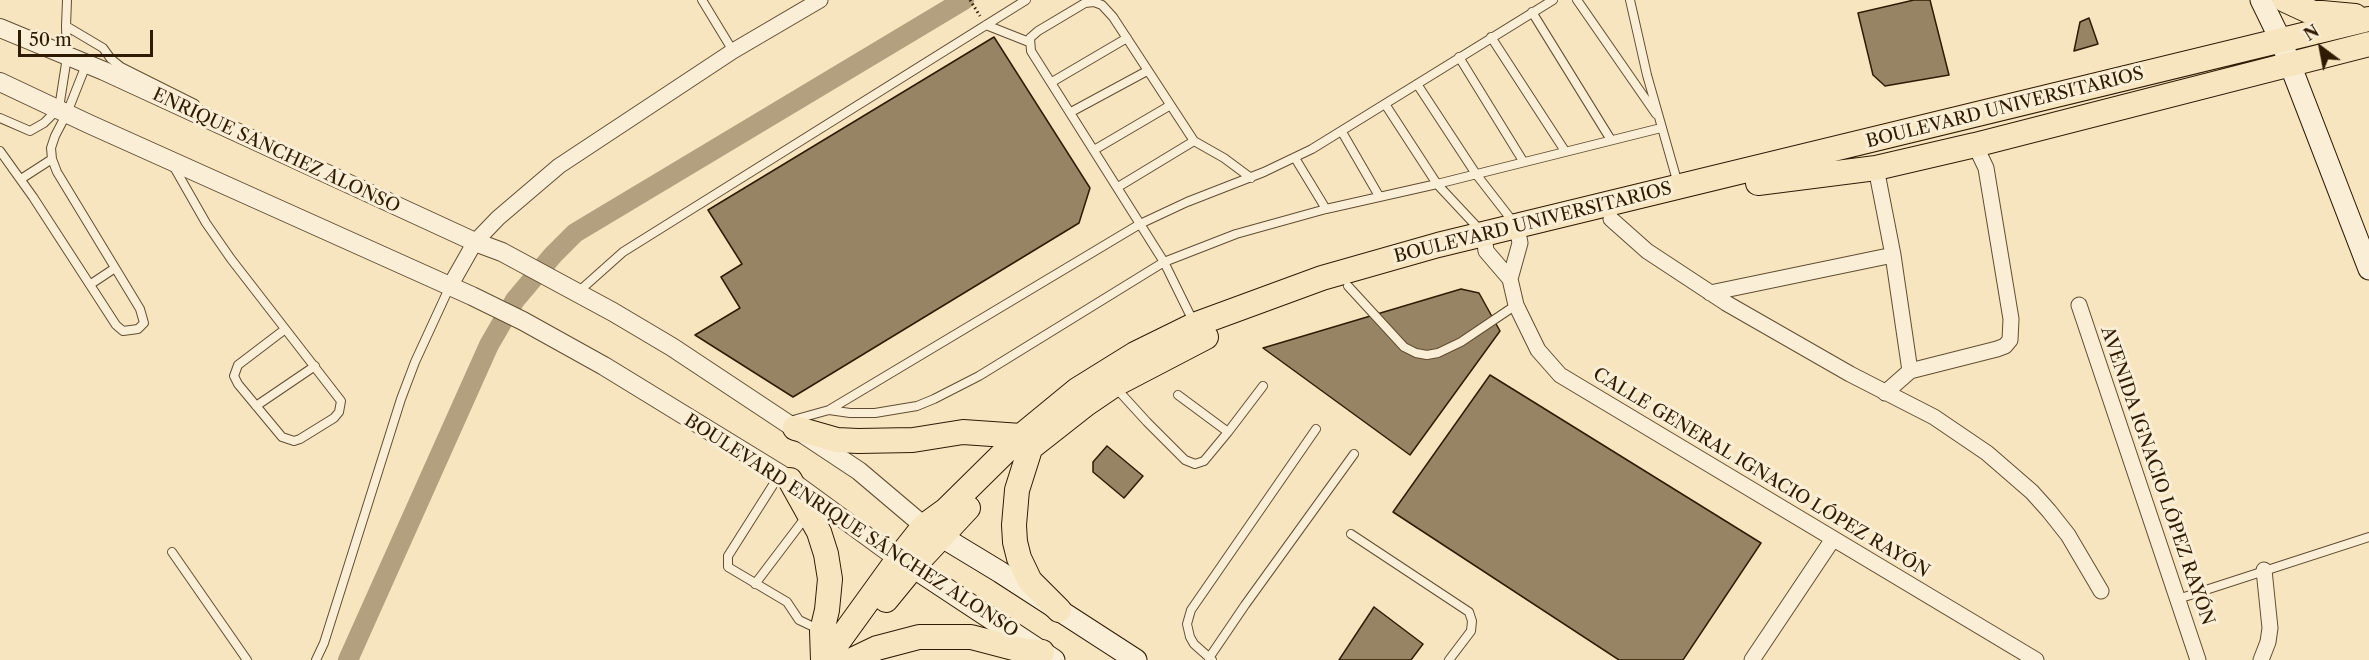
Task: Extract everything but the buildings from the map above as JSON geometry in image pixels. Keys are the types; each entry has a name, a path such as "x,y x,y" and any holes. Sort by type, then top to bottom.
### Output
{"main road":[{"path":"2261,0 2281,40 2369,269"},
{"path":"2285,0 2311,12 2356,16 2369,14"},
{"name":"BOULEVARD UNIVERSITARIOS","path":"824,660 933,531 946,510 1026,442 1077,390 1135,354 1194,325 1322,278 1519,235 1611,219 1771,172 2369,19"},
{"name":"BOULEVARD UNIVERSITARIOS","path":"1519,235 1679,187 1771,172 1876,168 1975,145 2369,44"},
{"name":"BOULEVARD UNIVERSITARIOS","path":"1026,442 1114,385 1225,329 1348,286 1485,243"},
{"path":"791,425 837,440 913,440 963,432 1026,442 1017,490 1015,542 1019,558 1030,581 1059,610"},
{"path":"785,477 814,506 826,554 830,579 822,631 824,660"},
{"path":"933,531 1136,660"},
{"name":"BOULEVARD UNIVERSITARIOS","path":"837,660 905,563"},
{"name":"BOULEVARD ENRIQUE SÁNCHEZ ALONSO","path":"905,563 1035,656"},
{"path":"852,660 877,648 919,638 971,637 1035,656"}],"street":[{"path":"0,82 450,286 475,242 498,218 559,166 733,51 820,0"},
{"name":"ENRIQUE SANCHEZ ALONSO","path":"0,28 86,64 475,242 502,252 576,294"},
{"path":"1885,393 1910,370 1997,349 2005,346 2010,340 2011,320 1986,168 1975,145"},
{"path":"1876,168 1893,255 1910,370"},
{"path":"1611,219 1647,251 1710,293 1885,393 1934,417 1987,453 2032,492 2068,536 2101,591"},
{"path":"1510,279 1519,235"},
{"path":"1485,243 1510,279"},
{"path":"1710,293 1893,255"},
{"name":"CALLE GENERAL IGNACIO LÓPEZ RAYÓN","path":"1510,279 1516,305 1534,344 1560,375 2036,660"},
{"name":"BOULEVARD ENRIQUE SÁNCHEZ ALONSO","path":"450,286 523,321 604,366 785,477"},
{"path":"576,294 613,312 672,347 791,425 859,471 933,531"},
{"name":"AVENIDA IGNACIO LÓPEZ RAYÓN","path":"2079,305 2198,660"},
{"name":"BOULEVARD ENRIQUE SÁNCHEZ ALONSO","path":"814,506 905,563"},
{"path":"1752,660 1833,539"},
{"path":"2261,660 2270,628 2264,570"}],"lane":[{"path":"63,111 68,57 66,26 68,0"},
{"path":"702,0 733,51"},
{"path":"576,294 623,252 1026,0"},
{"path":"791,425 829,410 1140,224 1187,202 1251,178 1295,158 1342,132 1553,0"},
{"path":"1577,0 1659,118"},
{"path":"1630,0 1661,128 1679,187"},
{"path":"1029,42 1038,31 1089,2 1098,3 1109,11 1194,141 1224,158 1251,178"},
{"path":"1532,12 1611,140"},
{"path":"986,25 1029,42"},
{"path":"66,26 103,48 111,59 122,67 282,145 295,152 298,161"},
{"path":"1491,37 1565,151"},
{"path":"1052,82 1127,38"},
{"path":"1029,42 1031,51 1164,262 1194,325"},
{"path":"1459,57 1523,161"},
{"path":"0,151 21,178 116,325 123,331 138,329 144,323 143,316 57,172 52,159 51,148 63,111 86,64"},
{"path":"1071,112 1147,71"},
{"path":"1417,84 1519,235"},
{"path":"1385,105 1437,184 1485,243"},
{"path":"1094,150 1170,106"},
{"path":"0,118 30,130 63,111"},
{"path":"829,410 875,413 916,406 934,399 979,376 1164,262 1236,234 1326,209 1661,128"},
{"path":"1342,132 1379,196"},
{"path":"1118,187 1194,141"},
{"path":"1295,158 1326,209"},
{"path":"21,178 52,159"},
{"path":"170,161 231,259 340,401 339,412 334,418 300,440 288,441 282,437 238,384 234,376 235,370 284,330"},
{"path":"90,284 115,268"},
{"path":"316,660 324,643 401,399 415,362 450,286"},
{"path":"1348,286 1404,347 1427,355 1438,353 1461,342 1516,305"},
{"path":"256,406 315,366"},
{"path":"1114,385 1185,460 1195,464 1204,461 1263,387"},
{"path":"1178,395 1228,432"},
{"path":"1316,429 1191,610 1187,624 1190,637 1194,644 1211,659 1245,605 1354,454"},
{"path":"785,477 728,556 728,567 787,602 799,620 822,631"},
{"path":"755,584 814,506"},
{"path":"1351,534 1469,612 1472,621 1471,631 1449,660"},
{"path":"2178,598 2369,537"},
{"path":"172,552 247,660"}],"path":[{"path":"970,0 976,9"}],"waterway":[{"path":"348,660 489,345 515,300 553,255 575,233 964,0"}]}
